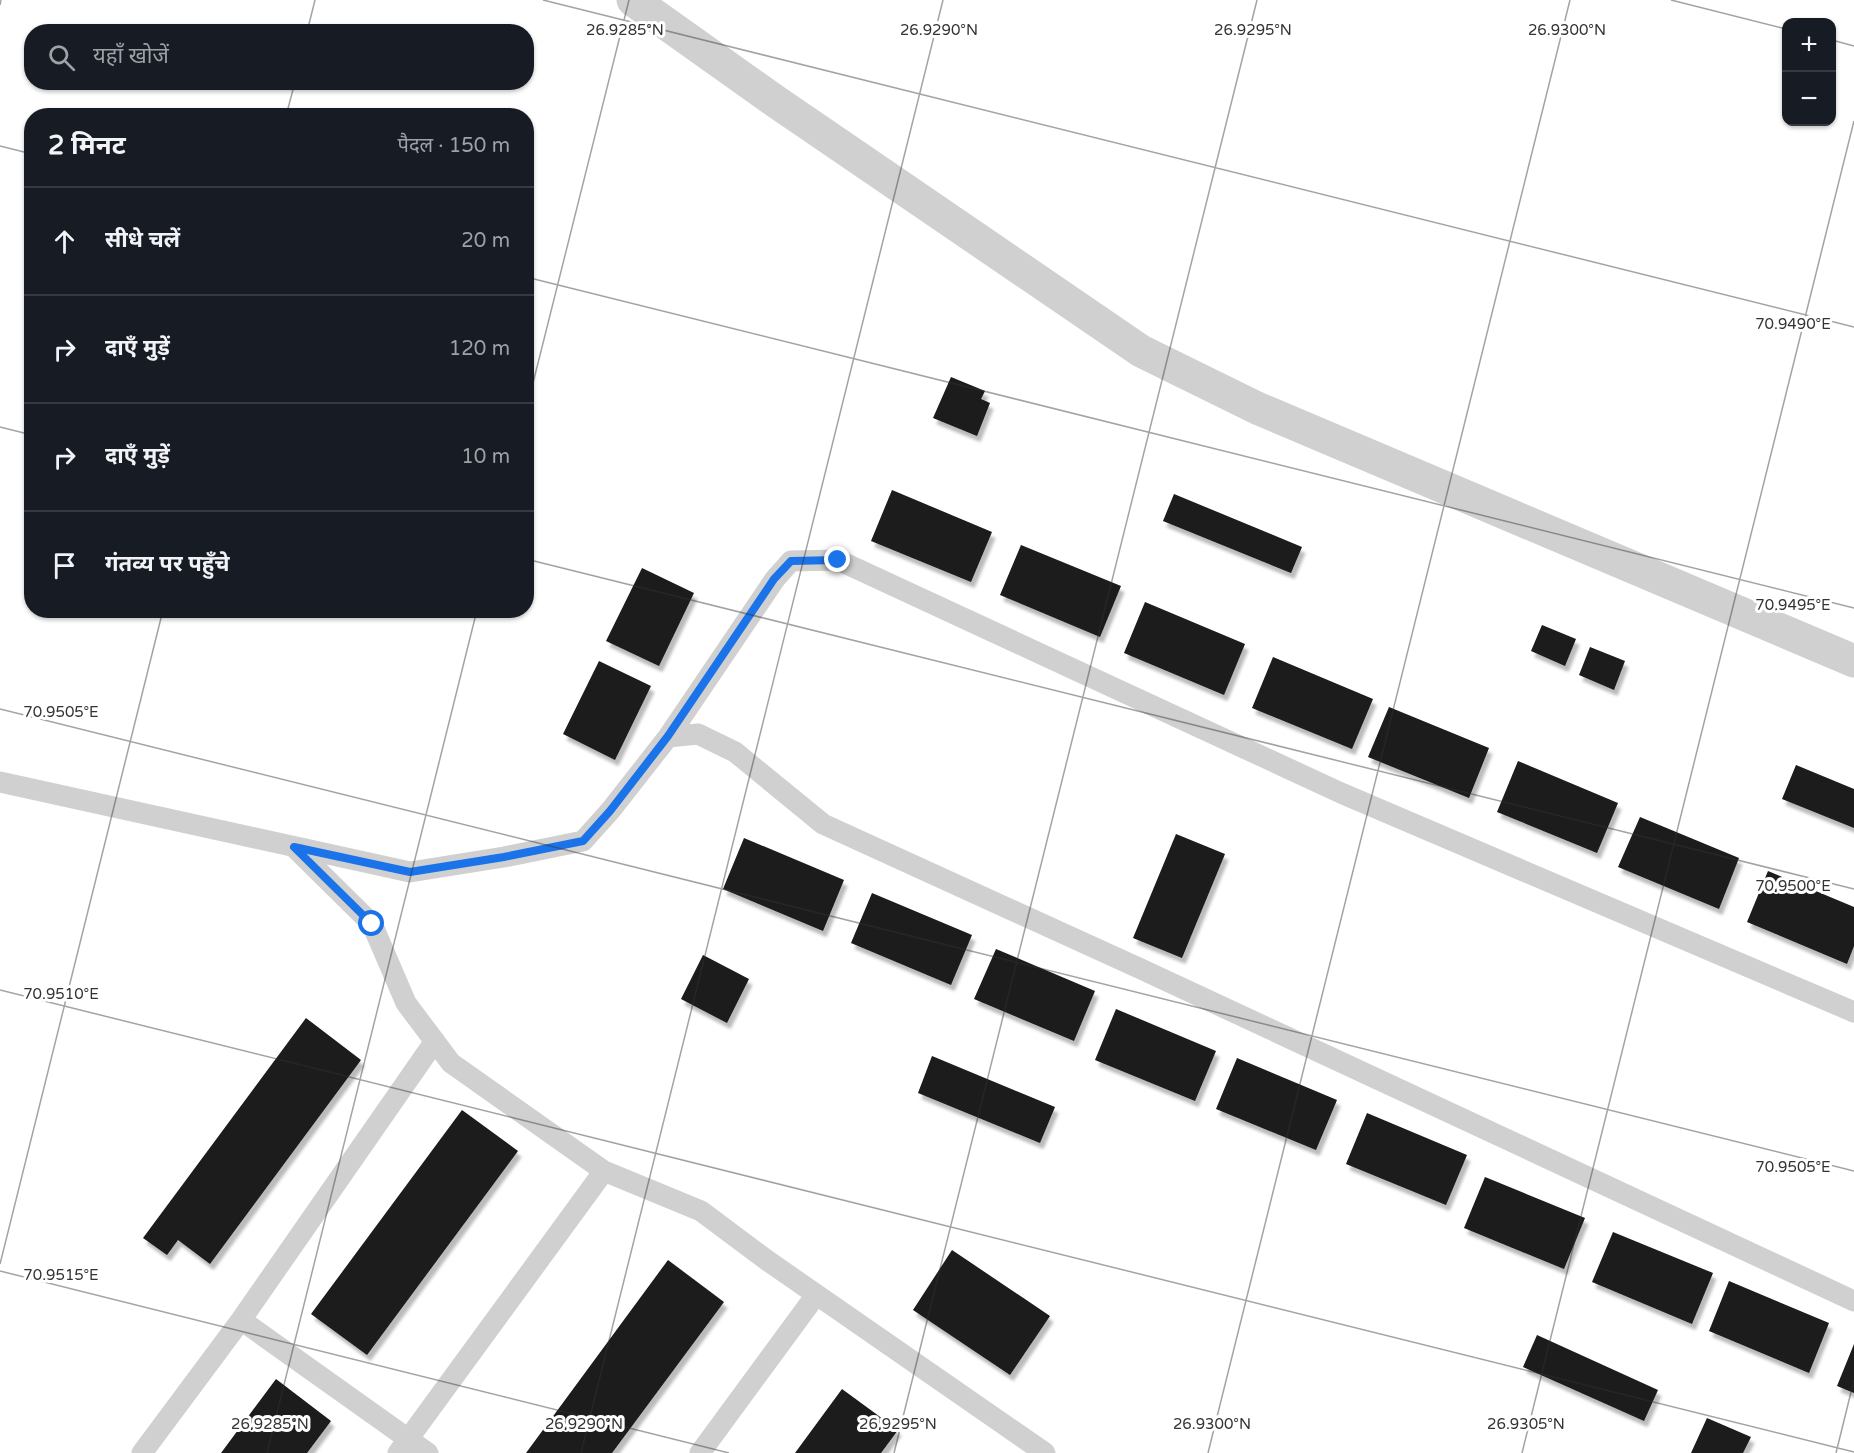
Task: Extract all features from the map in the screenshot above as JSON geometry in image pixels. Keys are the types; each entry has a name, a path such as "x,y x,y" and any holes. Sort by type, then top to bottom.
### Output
{"street":[{"path":"633,0 775,101 1141,351 1257,408 1854,661"}],"lane":[{"path":"0,782 410,872 504,857 583,841 610,811 668,736 774,579 791,561 838,560 1341,793 1854,1012"},
{"path":"668,736 698,734 735,752 823,824 1131,964 1854,1301"},
{"path":"294,847 372,924 406,1003 451,1063 604,1171 701,1211 816,1295 1045,1453"},
{"path":"142,1453 242,1320 435,1041"},
{"path":"403,1446 604,1171"},
{"path":"700,1453 816,1295"},
{"path":"242,1320 403,1446 428,1453"}],"building":[{"path":"951,377 985,391 981,399 990,403 977,436 933,418"},
{"path":"892,490 992,532 971,582 871,541"},
{"path":"1174,494 1302,547 1291,573 1163,521"},
{"path":"1021,545 1121,586 1100,637 1000,595"},
{"path":"642,568 694,593 659,666 606,641"},
{"path":"1145,602 1245,644 1224,695 1124,653"},
{"path":"1542,625 1576,639 1565,666 1531,651"},
{"path":"1590,647 1625,661 1614,690 1579,675"},
{"path":"1273,657 1373,699 1352,749 1252,708"},
{"path":"599,661 651,686 615,760 563,734"},
{"path":"1389,707 1489,748 1469,798 1368,757"},
{"path":"1518,761 1618,803 1597,853 1497,812"},
{"path":"1796,765 1854,789 1854,828 1782,799"},
{"path":"1640,817 1739,858 1719,909 1618,867"},
{"path":"1176,834 1225,854 1182,958 1133,938"},
{"path":"744,838 844,880 823,931 723,889"},
{"path":"1768,871 1854,907 1854,946 1847,964 1747,922"},
{"path":"872,893 972,935 951,985 851,943"},
{"path":"996,949 1095,991 1074,1041 974,999"},
{"path":"703,955 749,979 727,1023 681,999"},
{"path":"1116,1009 1216,1051 1195,1101 1095,1060"},
{"path":"306,1018 361,1060 210,1264 178,1240 167,1255 143,1238"},
{"path":"932,1056 1055,1107 1040,1143 918,1093"},
{"path":"1237,1058 1337,1100 1316,1150 1216,1109"},
{"path":"462,1110 518,1151 367,1355 311,1314"},
{"path":"1367,1113 1467,1155 1446,1205 1346,1164"},
{"path":"1485,1177 1585,1218 1564,1269 1464,1228"},
{"path":"1613,1232 1713,1273 1692,1324 1592,1282"},
{"path":"952,1250 1050,1316 1010,1375 913,1310"},
{"path":"668,1260 724,1302 612,1453 526,1453"},
{"path":"1729,1281 1829,1323 1809,1373 1709,1331"},
{"path":"1537,1335 1658,1390 1644,1421 1523,1367"},
{"path":"1854,1344 1854,1393 1837,1386"},
{"path":"276,1379 331,1421 307,1453 221,1453"},
{"path":"842,1389 898,1430 881,1453 795,1453"},
{"path":"1707,1418 1751,1437 1743,1453 1691,1453"}],"route":[{"path":"372,924 294,847 410,872 504,857 583,841 610,811 668,736 774,579 791,561 838,560"}]}
